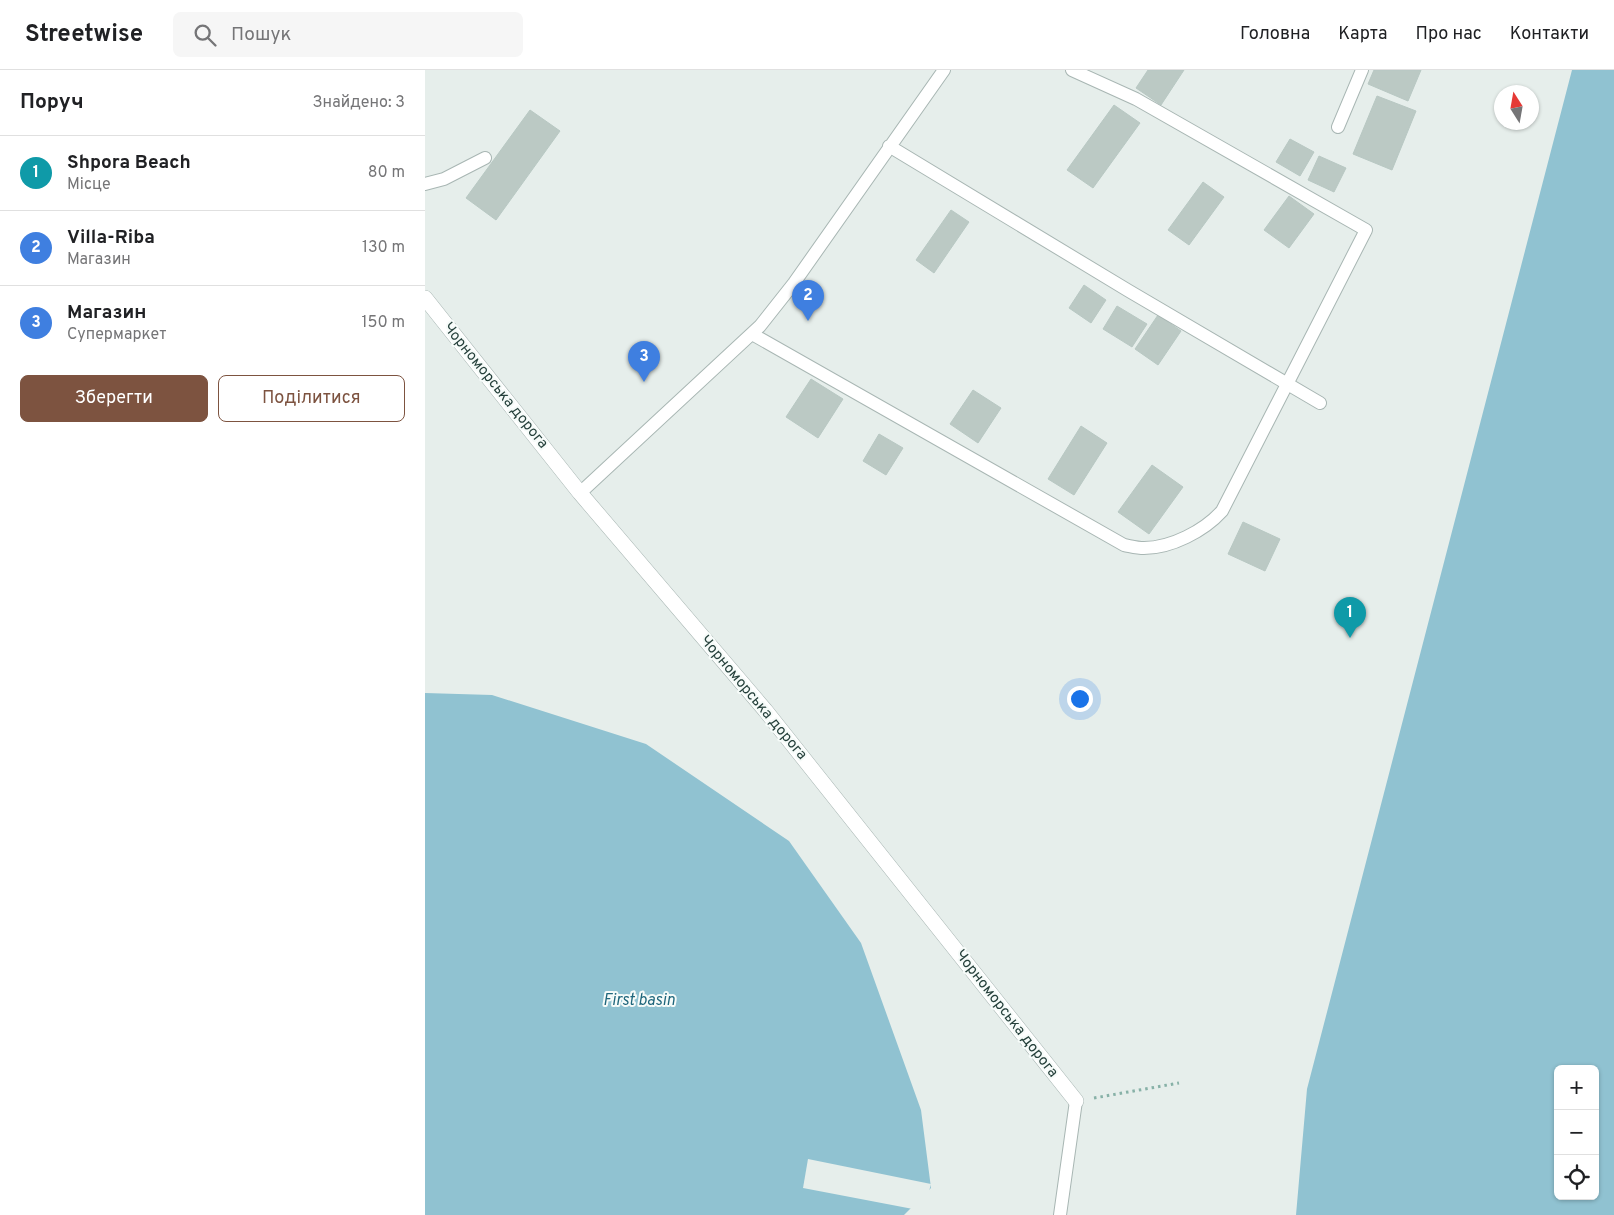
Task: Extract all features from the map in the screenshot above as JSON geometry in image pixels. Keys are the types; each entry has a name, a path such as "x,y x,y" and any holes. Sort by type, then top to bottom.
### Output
{"street":[{"name":"Чорноморська дорога","path":"425,298 580,493 765,710 1076,1102"}],"lane":[{"path":"580,493 752,334 794,283 944,70"},
{"path":"752,334 1124,546 1144,548 1163,546 1186,537 1212,522 1222,511 1366,230 1136,99 1072,70"},
{"path":"1338,127 1362,70"},
{"path":"889,146 1320,403"},
{"path":"425,184 444,179 485,158"},
{"path":"1060,1215 1076,1102"}],"path":[{"path":"1076,1102 1179,1083"}],"water":[{"path":"1572,70 1614,70 1614,1215 1296,1215 1307,1089"},
{"name":"First basin","path":"425,693 492,695 646,744 789,841 861,943 921,1110 931,1188 904,1215 425,1215"}],"pier":[{"path":"808,1159 931,1184 928,1195 913,1209 803,1188"}],"building":[{"path":"1148,70 1184,70 1161,105 1136,88"},
{"path":"1374,70 1421,70 1408,101 1368,84"},
{"path":"1377,96 1416,111 1392,170 1353,154"},
{"path":"1114,105 1140,123 1093,188 1067,170"},
{"path":"530,110 560,131 496,220 466,198"},
{"path":"1290,139 1314,152 1300,176 1276,162"},
{"path":"1319,156 1346,168 1334,192 1308,180"},
{"path":"1203,182 1224,197 1189,245 1168,230"},
{"path":"1289,196 1314,214 1289,248 1264,230"},
{"path":"951,210 969,222 934,273 916,260"},
{"path":"1084,285 1106,300 1091,323 1069,308"},
{"path":"1117,306 1147,324 1132,347 1103,329"},
{"path":"1158,315 1181,331 1158,365 1135,349"},
{"path":"811,379 843,399 818,438 786,417"},
{"path":"973,390 1001,408 978,443 950,424"},
{"path":"1081,426 1107,443 1074,495 1048,479"},
{"path":"879,434 903,448 886,475 863,461"},
{"path":"1152,465 1183,487 1149,534 1118,512"},
{"path":"1243,522 1280,539 1265,571 1228,554"}],"place":[{"name":"Villa-Riba","path":"808,321"},
{"name":"Магазин","path":"644,382"},
{"name":"Shpora Beach","path":"1350,638"}]}
